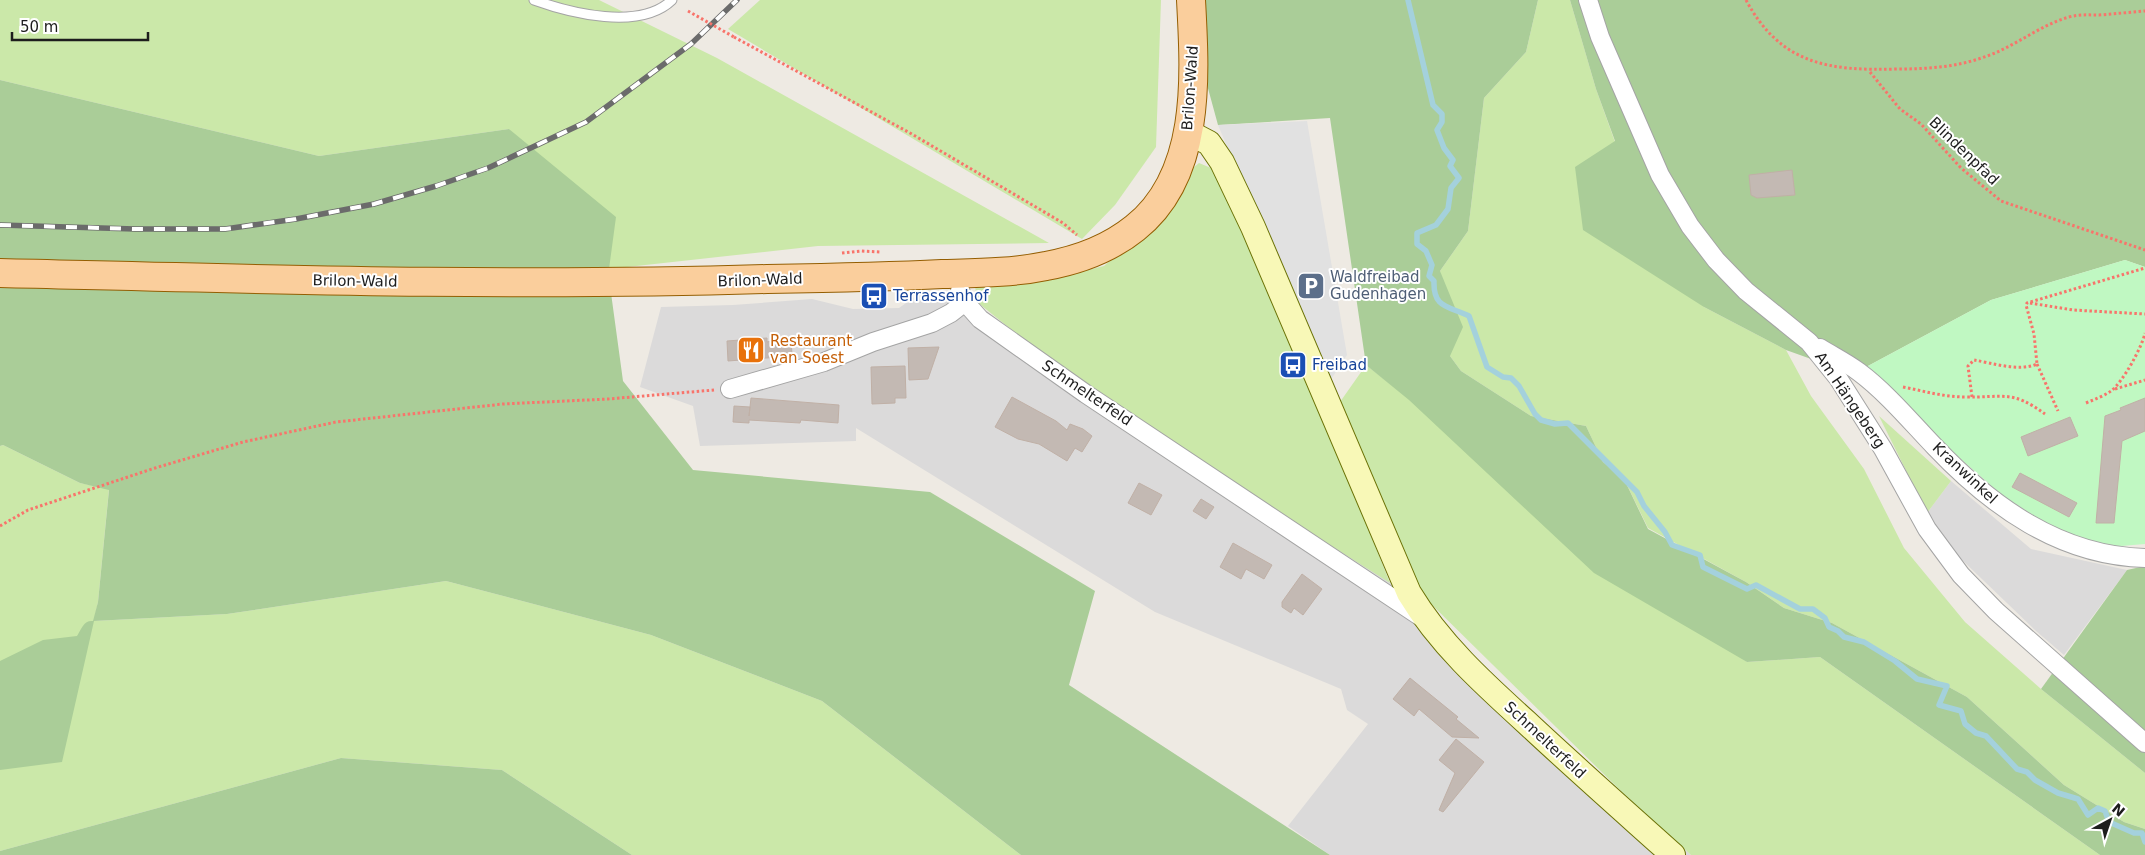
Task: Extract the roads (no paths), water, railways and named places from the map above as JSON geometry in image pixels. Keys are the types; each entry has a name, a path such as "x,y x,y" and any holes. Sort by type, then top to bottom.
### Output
{"main road":[{"name":"Brilon-Wald","path":"0,273 351,281 683,282 919,275 1042,267 1091,254 1111,245 1142,222 1171,183 1181,160 1188,132 1193,84 1191,0"},
{"name":"Schmelterfeld","path":"1188,132 1209,143 1222,162 1253,228 1408,593 1424,618 1445,644 1500,698 1673,855"}],"street":[{"name":"Am Hängeberg","path":"1588,0 1600,37 1660,176 1690,226 1716,260 1746,291 1809,342 1838,378 1883,450 1927,529 1961,575 1996,611 2145,743"},
{"name":"Schmelterfeld","path":"730,389 824,362 873,342 932,323 951,313 963,296 980,319 1079,388 1424,618"},
{"name":"Kranwinkel","path":"1809,342 1848,365 1868,380 1970,482 2012,515 2049,535 2087,549 2117,556 2145,558"}],"lane":[{"path":"534,0 556,8 595,16 645,14 670,1"}],"waterway":[{"path":"1408,0 1433,105 1442,114 1442,122 1437,130 1444,148 1453,160 1450,166 1459,178 1451,188 1448,209 1436,225 1417,233 1417,244 1426,251 1432,265 1429,276 1434,281 1436,297 1439,302 1449,308 1469,316 1487,367 1503,377 1511,378 1519,386 1535,414 1541,420 1555,424 1568,423 1637,492 1644,506 1665,532 1672,545 1700,555 1703,567 1747,589 1756,585 1800,609 1813,609 1825,618 1829,627 1838,631 1844,637 1864,642 1895,661 1917,679 1947,686 1939,705 1961,711 1965,724 1976,733 1986,736 2017,769 2027,772 2035,780 2058,793 2078,799 2088,815 2098,808 2105,811 2109,822 2134,833 2142,833 2145,842"}],"railway":[{"path":"0,225 135,229 225,229 296,219 374,204 436,186 488,168 586,122 691,44 737,0"}],"place":[{"name":"Waldfreibad Gudenhagen","path":"1311,286"},
{"name":"Terrassenhof","path":"874,296"},
{"name":"Restaurant van Soest","path":"751,350"},
{"name":"Freibad","path":"1293,365"}]}
